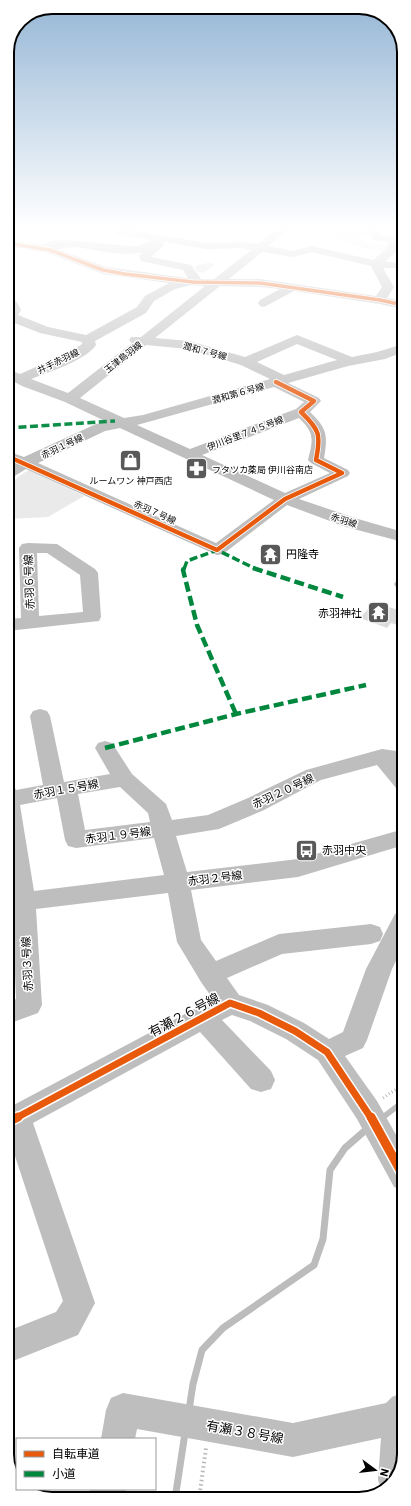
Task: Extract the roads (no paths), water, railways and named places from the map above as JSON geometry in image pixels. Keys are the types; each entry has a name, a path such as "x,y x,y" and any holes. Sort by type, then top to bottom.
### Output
{"street":[{"name":"井手赤羽線","path":"14,376 49,368 75,355 89,345 93,337 142,310 149,299 154,296"},
{"name":"玉津鳥羽線","path":"70,399 199,296"},
{"path":"264,303 276,296"},
{"path":"352,296 397,304"},
{"path":"380,300 382,296"},
{"name":"潤和７号線","path":"14,318 45,330 93,337 189,345 246,362 314,401 301,412"},
{"path":"176,344 186,334 193,333"},
{"path":"246,362 298,340 351,361"},
{"name":"潤和第６号線","path":"119,423 145,419 351,361 380,356 397,350"},
{"name":"赤羽線","path":"14,376 70,399 285,499 352,523 397,535"},
{"path":"285,499 342,473 316,460 320,440 314,424 301,412"},
{"name":"伊川谷里７４５号線","path":"188,455 301,412"},
{"name":"赤羽１号線","path":"14,470 101,427 119,423"},
{"name":"赤羽７号線","path":"14,459 217,550 285,499"},
{"name":"赤羽６号線","path":"14,624 30,623 92,617 89,573 51,548 28,548 30,623"},
{"path":"40,716 61,790"},
{"path":"105,748 124,779 158,810 178,883 189,942 230,1003"},
{"path":"382,756 397,774"},
{"name":"赤羽２０号線","path":"163,829 211,822 256,804 314,775 382,756 397,758"},
{"name":"赤羽１５号線","path":"14,796 124,779"},
{"name":"赤羽１９号線","path":"61,790 76,840 163,829"},
{"name":"赤羽２号線","path":"16,902 298,868 397,840"},
{"path":"14,876 16,902"},
{"name":"赤羽３号線","path":"14,1011 29,1005 17,964 16,902"},
{"path":"210,975 279,944 371,934"},
{"path":"328,1052 354,1040 379,969 397,935"},
{"name":"有瀬２６号線","path":"14,1118 230,1003 259,1014 295,1031 328,1052 372,1119 397,1164"},
{"path":"203,1017 261,1080"},
{"path":"14,1124 79,1303 67,1324 14,1346"},
{"name":"有瀬３８号線","path":"118,1438 123,1410 294,1440 397,1414"}],"waterway":[{"path":"382,1118 397,1106"},
{"path":"189,1410 193,1384 202,1350 223,1328 314,1265 323,1239 330,1170 345,1148 368,1128"},
{"path":"176,1492 185,1433"}],"place":[{"name":"ルームワン 神戸西店","path":"131,461"},
{"name":"フタツカ薬局 伊川谷南店","path":"197,469"},
{"name":"円隆寺","path":"270,554"},
{"name":"赤羽神社","path":"378,613"},
{"name":"赤羽中央","path":"306,850"}]}
